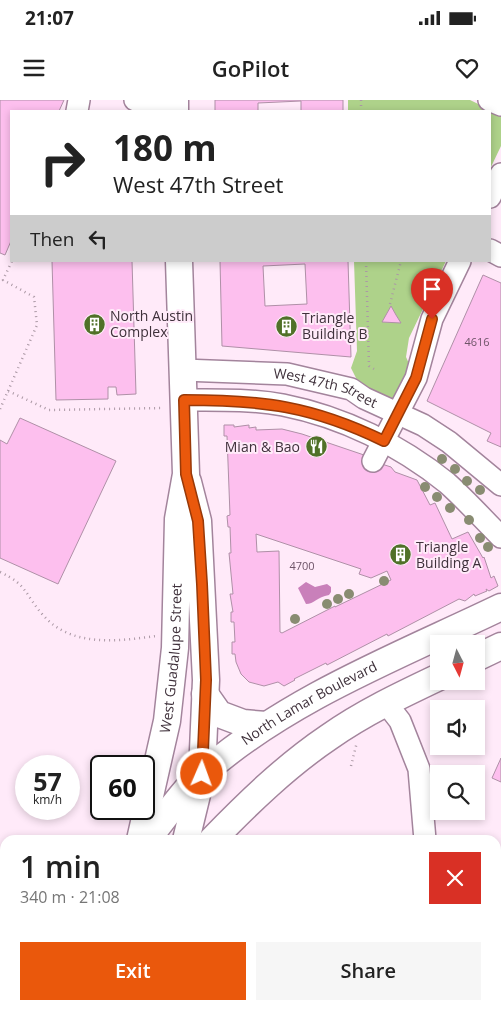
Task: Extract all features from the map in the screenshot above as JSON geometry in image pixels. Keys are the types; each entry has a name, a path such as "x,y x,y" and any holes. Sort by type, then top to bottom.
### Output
{"main road":[{"name":"West Guadalupe Street","path":"179,262 183,370 173,404 186,474 198,521 205,694 202,774 187,835"},
{"name":"West Guadalupe Street","path":"141,835 167,721 176,648 178,519 186,474"},
{"name":"North Lamar Boulevard","path":"151,835 202,774 266,725 328,691 501,607"},
{"path":"386,703 383,690 387,681 450,631"},
{"path":"485,654 501,646"},
{"path":"217,835 284,772 329,737 386,703 430,681"},
{"path":"205,694 219,714 243,723 266,725"}],"street":[{"path":"124,100 134,100 170,110"},
{"path":"489,100 501,106"},
{"path":"491,195 501,174"},
{"path":"373,461 416,378 432,319 460,262"},
{"name":"West 47th Street","path":"183,370 250,371 288,374 321,380 352,389 364,398 400,412 449,442 501,486"},
{"path":"248,401 244,389 245,379 250,371"},
{"name":"West 47th Street","path":"173,404 248,401 282,405 318,414 353,426 384,441 419,462 448,484 501,538"},
{"path":"386,703 400,721 419,769 425,835"}],"path":[{"path":"0,408 37,325 34,297 3,280 12,262"},
{"path":"366,262 369,366 374,370"},
{"path":"390,304 401,262"},
{"path":"8,391 49,410 173,404"},
{"path":"0,572 19,582 28,591 43,615 50,622 76,636 114,641 159,636"},
{"path":"351,766 360,736"}],"green space":[{"path":"348,100 470,100 491,110 348,110"},
{"path":"491,110 501,115 501,146 491,167"},
{"path":"354,262 446,262 409,338 406,357 411,368 395,404 361,388 351,368 357,351"}],"shaded area":[{"path":"306,582 315,587 327,584 331,587 331,592 329,595 306,604 298,588"}],"building":[{"path":"0,100 64,100 59,110 10,110 10,243 5,255 0,253"},
{"path":"215,100 343,100 343,110 301,110 301,101 258,103 258,110 215,110"},
{"name":"North Austin Complex","path":"52,262 132,262 136,394 117,395 116,387 108,387 108,399 56,400"},
{"name":"Triangle Building B","path":"220,262 348,262 351,357 222,346","holes":["305,264 307,304 265,306 263,266"]},
{"path":"483,275 501,283 501,447 487,441 491,433 427,401"},
{"path":"391,306 396,315 401,323 382,322"},
{"path":"20,418 116,461 58,584 0,558 0,440 7,444"},
{"name":"Triangle Building A","path":"224,425 234,425 234,427 249,425 249,428 256,427 256,430 282,429 364,455 363,458 391,467 395,472 417,480 430,505 435,503 452,539 468,532 484,557 491,578 494,576 498,586 489,591 486,589 487,591 475,596 474,594 465,601 459,599 388,636 387,634 327,665 326,663 284,686 278,682 264,686 249,682 241,674 235,654 232,654 232,642 235,642 234,622 231,622 231,612 233,612 230,594 233,594 229,553 231,553 230,527 228,527 227,516 230,515 227,436 224,436","holes":["256,534 361,569 359,574 371,578 387,571 391,580 282,633 280,632 279,551 257,552"]},
{"path":"501,758 501,782 492,778"}],"place":[{"name":"North Austin Complex","path":"94,324"},
{"name":"Triangle Building B","path":"286,326"},
{"name":"Mian & Bao","path":"316,447"},
{"name":"Triangle Building A","path":"400,555"}],"route":[{"path":"202,774 206,680 202,584 198,521 186,474 184,400 248,401 282,405 318,414 353,426 384,441 416,378 422,360 425,339 432,319"}]}
